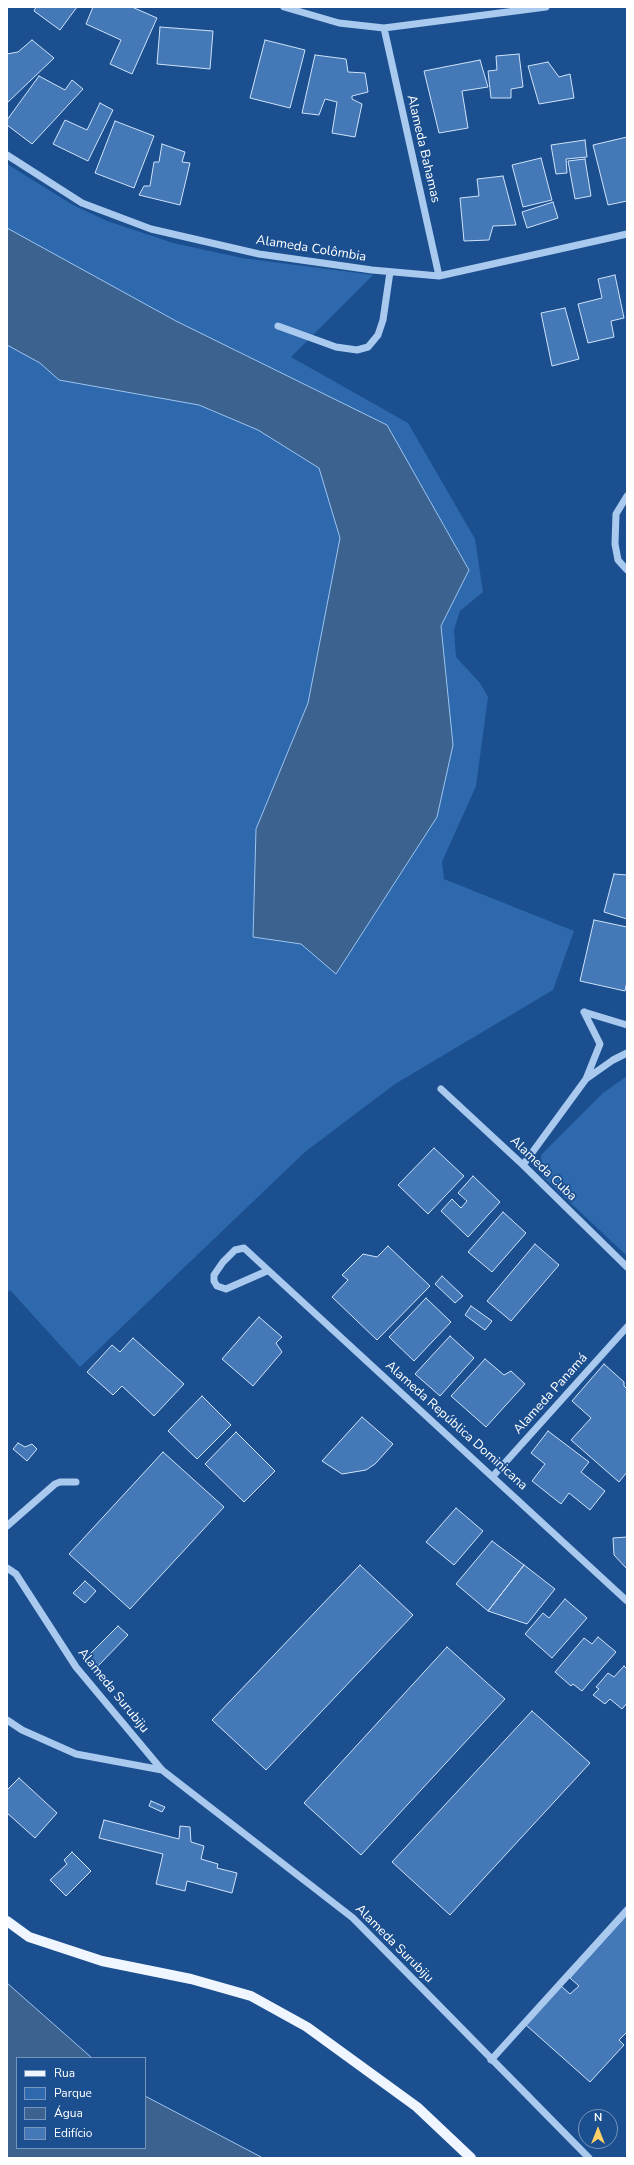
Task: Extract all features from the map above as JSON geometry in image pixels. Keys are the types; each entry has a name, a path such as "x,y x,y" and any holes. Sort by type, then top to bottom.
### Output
{"main road":[{"path":"7,1921 29,1937 102,1961 191,1979 251,1996 306,2027 411,2103 471,2158"}],"street":[{"path":"284,7 339,23 384,28 546,7"},
{"name":"Alameda Bahamas","path":"384,28 439,276"},
{"name":"Alameda Colômbia","path":"7,155 82,203 151,230 260,254 390,272 439,276 627,234"},
{"path":"278,326 336,347 357,350 368,347 378,335 383,320 390,272"},
{"path":"627,496 616,514 615,544 618,560 627,570"},
{"path":"523,1165 586,1080 600,1044 584,1012 627,1025"},
{"path":"586,1080 613,1060 627,1053"},
{"name":"Alameda Cuba","path":"441,1089 523,1165 627,1267"},
{"name":"Alameda República Dominicana","path":"267,1271 226,1288 217,1286 214,1281 214,1276 223,1262 240,1248 244,1248 259,1259 267,1271 493,1476 627,1601"},
{"name":"Alameda Panamá","path":"493,1476 627,1327"},
{"path":"7,1526 55,1484 60,1482 76,1482"},
{"name":"Alameda Surubiju","path":"7,1568 16,1574 76,1667 162,1770 353,1918 589,2158"},
{"name":"Alameda Surubiju","path":"7,1720 22,1730 76,1754 162,1770"},
{"path":"491,2060 627,1910"}],"green space":[{"path":"7,164 73,205 107,221 173,243 242,258 373,275 291,357 408,423 475,539 483,592 460,611 454,630 456,657 480,683 488,697 476,786 442,862 444,879 574,931 553,990 395,1084 305,1152 80,1367 10,1290 7,1293"},
{"path":"627,1076 627,1256 542,1176 541,1155 603,1093"}],"water":[{"path":"7,228 176,321 387,425 469,570 441,626 453,745 437,817 336,974 301,944 253,937 256,829 308,703 340,538 319,468 258,430 199,405 59,380 40,363 7,345"},
{"path":"7,1983 91,2057 16,2057 16,2149 146,2149 146,2097 263,2158 7,2158"}],"building":[{"path":"36,7 77,7 60,30 34,11"},
{"path":"93,7 132,7 157,18 132,74 110,64 121,40 86,24"},
{"path":"160,27 213,31 210,69 157,64"},
{"path":"32,40 54,58 7,103 7,54 18,52"},
{"path":"265,40 305,50 290,108 250,98"},
{"path":"519,54 523,87 511,89 511,98 491,98 488,71 497,70 496,56"},
{"path":"315,55 346,59 348,72 365,73 368,92 352,96 352,99 362,104 355,137 332,133 337,102 325,99 319,115 302,113"},
{"path":"480,60 488,87 462,91 468,128 439,133 424,71"},
{"path":"548,62 559,77 570,74 574,98 539,104 528,66"},
{"path":"39,76 65,90 72,80 83,89 32,144 7,125 7,120"},
{"path":"100,103 113,110 88,161 53,144 65,120 87,130"},
{"path":"115,121 154,136 134,188 95,173"},
{"path":"627,137 627,201 608,205 593,145"},
{"path":"585,140 587,157 566,159 567,173 556,174 551,145"},
{"path":"162,144 185,152 182,162 190,163 180,205 139,195 144,186 150,186 154,162 159,162"},
{"path":"541,158 552,200 523,207 512,165"},
{"path":"585,159 591,196 575,199 568,161"},
{"path":"503,176 516,225 493,226 489,240 464,241 460,198 479,196 477,179"},
{"path":"553,202 558,218 527,228 522,212"},
{"path":"615,275 624,318 611,321 614,337 588,343 578,304 602,298 598,279"},
{"path":"565,308 579,359 552,366 541,313"},
{"path":"614,874 627,875 627,919 604,912"},
{"path":"594,920 627,927 627,981 625,991 580,981"},
{"path":"434,1148 464,1176 428,1214 398,1185"},
{"path":"473,1176 500,1202 468,1237 441,1211 452,1199 461,1208 467,1201 458,1193"},
{"path":"503,1212 526,1233 492,1272 468,1252"},
{"path":"535,1244 559,1265 511,1321 487,1301"},
{"path":"388,1246 430,1286 377,1340 332,1297 348,1280 342,1275 363,1254 377,1257"},
{"path":"442,1276 463,1296 455,1303 435,1284"},
{"path":"426,1298 451,1322 414,1361 389,1337"},
{"path":"471,1306 492,1321 485,1330 465,1315"},
{"path":"259,1317 282,1337 276,1343 282,1352 253,1386 222,1359"},
{"path":"450,1336 474,1358 440,1396 415,1374"},
{"path":"133,1338 184,1384 154,1416 122,1386 113,1395 87,1372 112,1345 120,1352"},
{"path":"485,1359 504,1375 511,1371 525,1384 486,1427 451,1396"},
{"path":"604,1364 624,1382 624,1386 627,1389 627,1472 619,1482 571,1440 591,1418 572,1401"},
{"path":"202,1396 231,1425 197,1459 168,1431"},
{"path":"362,1417 393,1444 375,1464 366,1470 342,1474 322,1461"},
{"path":"548,1431 589,1462 581,1472 605,1491 590,1510 569,1493 561,1504 532,1481 545,1464 531,1453"},
{"path":"236,1432 275,1471 244,1502 205,1464"},
{"path":"18,1443 25,1447 32,1444 37,1449 27,1461 13,1449"},
{"path":"163,1452 224,1507 130,1609 69,1554"},
{"path":"456,1508 483,1531 454,1565 426,1542"},
{"path":"627,1537 627,1569 614,1555 613,1538"},
{"path":"492,1541 524,1565 488,1611 456,1584"},
{"path":"360,1565 413,1615 266,1770 212,1720"},
{"path":"524,1565 555,1589 527,1624 488,1611"},
{"path":"85,1581 96,1591 85,1603 73,1593"},
{"path":"565,1599 587,1618 552,1658 525,1634 543,1613 549,1618"},
{"path":"118,1626 128,1635 98,1666 88,1656"},
{"path":"598,1637 616,1652 582,1691 573,1684 571,1686 555,1672 584,1638 592,1644"},
{"path":"447,1647 505,1699 361,1855 304,1803"},
{"path":"624,1666 627,1669 627,1703 622,1709 610,1699 605,1704 593,1695 599,1689 596,1687 608,1673 614,1677"},
{"path":"532,1711 590,1763 450,1915 392,1862"},
{"path":"19,1778 57,1813 35,1838 7,1813 7,1790"},
{"path":"151,1801 165,1807 162,1812 149,1806"},
{"path":"104,1820 179,1839 180,1826 190,1827 191,1842 204,1846 201,1859 218,1864 217,1868 237,1873 232,1893 187,1881 185,1891 156,1884 163,1854 99,1838"},
{"path":"72,1852 91,1871 66,1896 50,1880 67,1864 64,1860"},
{"path":"627,1915 627,2032 619,2040 624,2045 590,2082 526,2025 561,1986 570,1994 579,1986 570,1978"}]}
